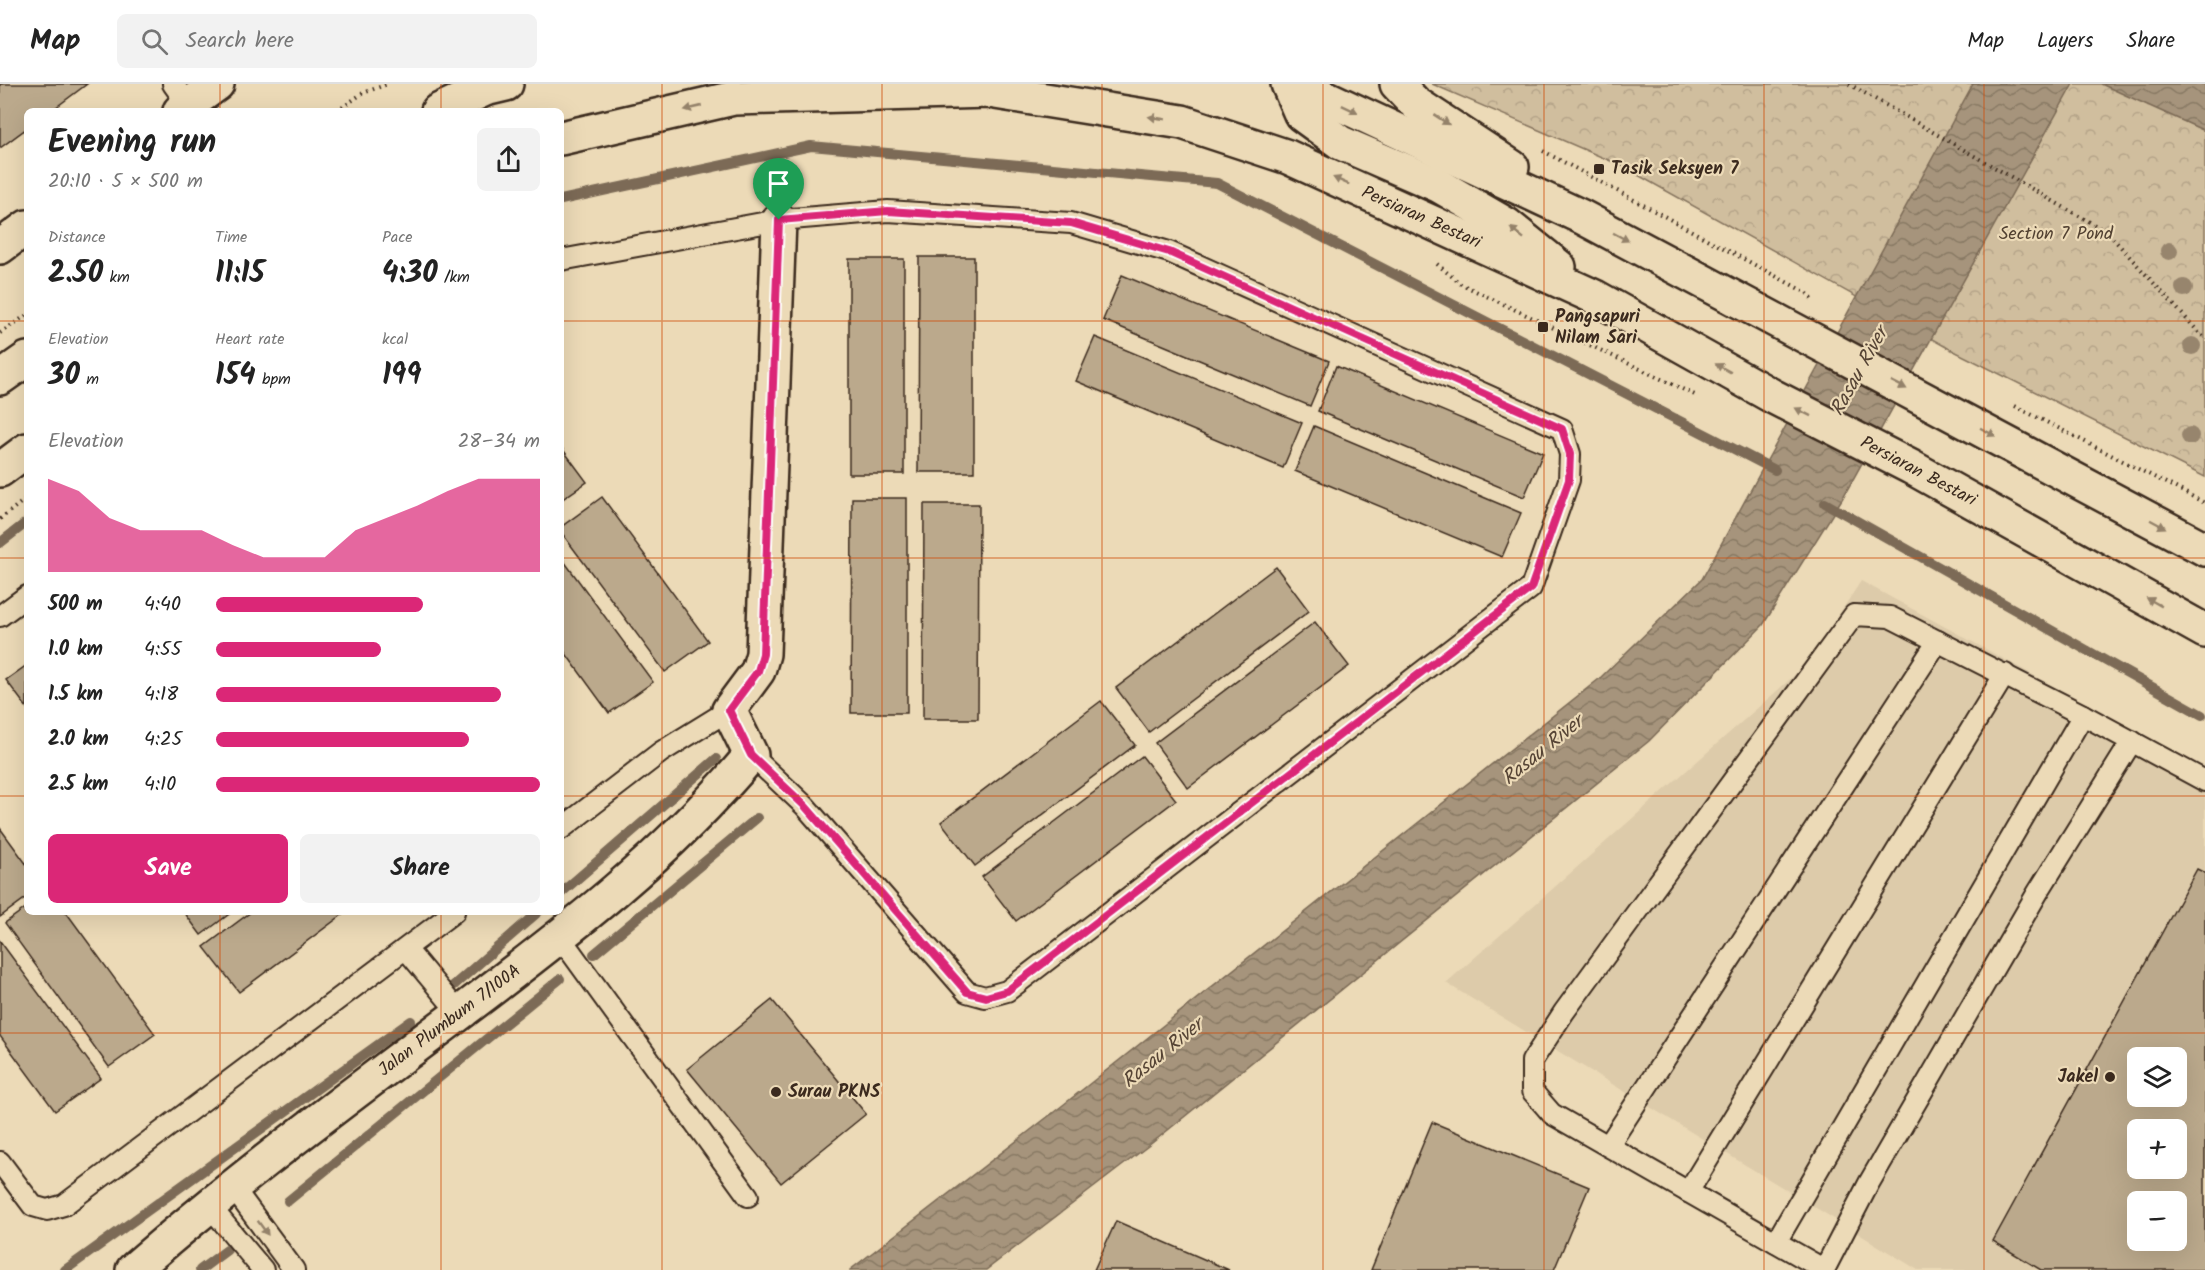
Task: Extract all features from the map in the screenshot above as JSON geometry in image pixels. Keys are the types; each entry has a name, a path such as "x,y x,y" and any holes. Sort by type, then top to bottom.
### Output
{"main road":[{"path":"180,100 217,84"},
{"path":"444,108 484,89 506,84"},
{"path":"1288,84 1301,114 1341,143 1438,185 1507,225 1595,297"},
{"path":"1297,84 1582,216 2205,549"},
{"path":"1397,84 1415,103 1488,149 1582,216"},
{"name":"Persiaran Bestari","path":"564,137 734,98 989,90 1182,122 1288,157 1595,297 1774,397 1911,467 2205,631"},
{"path":"751,755 729,710 758,671 763,654 779,220"},
{"path":"0,247 24,229"},
{"path":"0,378 24,361"},
{"path":"0,470 24,452"},
{"name":"Jalan Plumbum 7/100A","path":"133,1270 220,1195 560,938 669,845 711,804 751,755"}],"lane":[{"path":"564,259 779,220 888,211 1071,223 1169,252 1562,429 1570,454 1569,480 1531,588 1007,991 986,997 967,992 805,806 751,755"},
{"path":"0,616 24,598"},
{"path":"2132,741 2038,892 1869,1183 1823,1270 1552,1114 1532,1091 1532,1061 1564,1012 1854,615 1890,616 2005,674 2132,741 2205,781"},
{"path":"1608,1146 1938,641"},
{"path":"1688,1192 2005,674"},
{"path":"564,827 661,752 729,710"},
{"path":"1776,1242 2083,715"},
{"path":"0,1162 33,1206 47,1210 64,1205 450,915"},
{"path":"560,938 748,1196"},
{"path":"406,949 459,1014"},
{"path":"220,1195 263,1270"},
{"path":"220,1195 294,1270"}],"path":[{"path":"341,108 363,93 388,84"},
{"path":"1849,84 2107,232 2205,339"},
{"path":"1532,146 1807,293 1813,301"},
{"path":"1434,262 1461,284 1705,400"},
{"path":"0,333 24,317"},
{"path":"2006,402 2205,503"},
{"path":"0,519 24,500"}],"shaded area":[{"path":"1861,581 2205,769 2205,1270 1918,1270 1446,983 1805,666"}],"green space":[{"name":"Section 7 Pond","path":"1432,84 2205,84 2205,477 1948,348 1620,165"}],"water":[{"name":"Rasau River","path":"1973,84 2073,84 1842,499 1763,625 1649,741 1152,1143 986,1270 850,1270 1063,1105 1599,679 1702,579"},
{"path":"2101,84 2205,84 2205,131"}],"building":[{"path":"0,84 87,84 55,108 24,108 24,130 0,148"},
{"path":"919,257 974,257 974,472 918,472"},
{"path":"849,259 904,259 904,474 849,474"},
{"path":"1122,275 1329,361 1310,406 1103,320"},
{"path":"1095,337 1302,423 1283,468 1076,381"},
{"path":"1336,366 1543,453 1524,497 1318,411"},
{"path":"1314,426 1521,513 1502,557 1295,471"},
{"path":"564,451 587,482 564,498"},
{"path":"602,497 708,641 665,672 564,536 564,525"},
{"path":"852,498 907,498 907,713 851,713"},
{"path":"924,504 979,504 978,719 923,719"},
{"path":"564,561 653,682 609,713 564,651"},
{"path":"1276,567 1309,611 1149,732 1116,688"},
{"path":"1315,622 1349,666 1188,788 1155,743"},
{"path":"24,667 24,704 6,680"},
{"path":"1101,701 1135,745 975,866 941,822"},
{"path":"1142,756 1176,800 1016,921 982,877"},
{"path":"0,828 24,861 24,899 0,917"},
{"name":"Jakel","path":"2197,869 2205,873 2205,1270 2041,1270 1993,1241"},
{"path":"24,909 24,915 68,915 155,1034 109,1067 5,923"},
{"path":"186,915 228,915 201,935"},
{"path":"247,915 342,915 239,992 204,947"},
{"path":"0,941 101,1078 55,1111 0,1036"},
{"path":"772,1000 866,1114 781,1183 687,1069"},
{"path":"1432,1122 1589,1187 1554,1270 1371,1270"},
{"path":"1116,1221 1229,1270 1094,1270"}],"waterway":[{"path":"564,199 811,146 1217,183 1775,470"},
{"path":"1825,503 2202,715"},
{"path":"0,543 24,524"},
{"path":"564,890 716,759"},
{"path":"594,954 757,818"},
{"path":"453,986 535,915"},
{"path":"288,1201 560,979"},
{"path":"65,1270 411,1021"},
{"path":"200,1270 227,1250"}],"place":[{"name":"Tasik Seksyen 7","path":"1599,169"},
{"name":"Pangsapuri Nilam Sari","path":"1543,327"},
{"name":"Jakel","path":"2110,1077"},
{"name":"Surau PKNS","path":"776,1092"}],"route":[{"path":"888,211 1071,223 1169,252 1562,429 1570,454 1569,480 1531,588 1007,991 986,997 967,992 805,806 751,755 729,710 758,671 763,654 779,220 888,211"}]}
